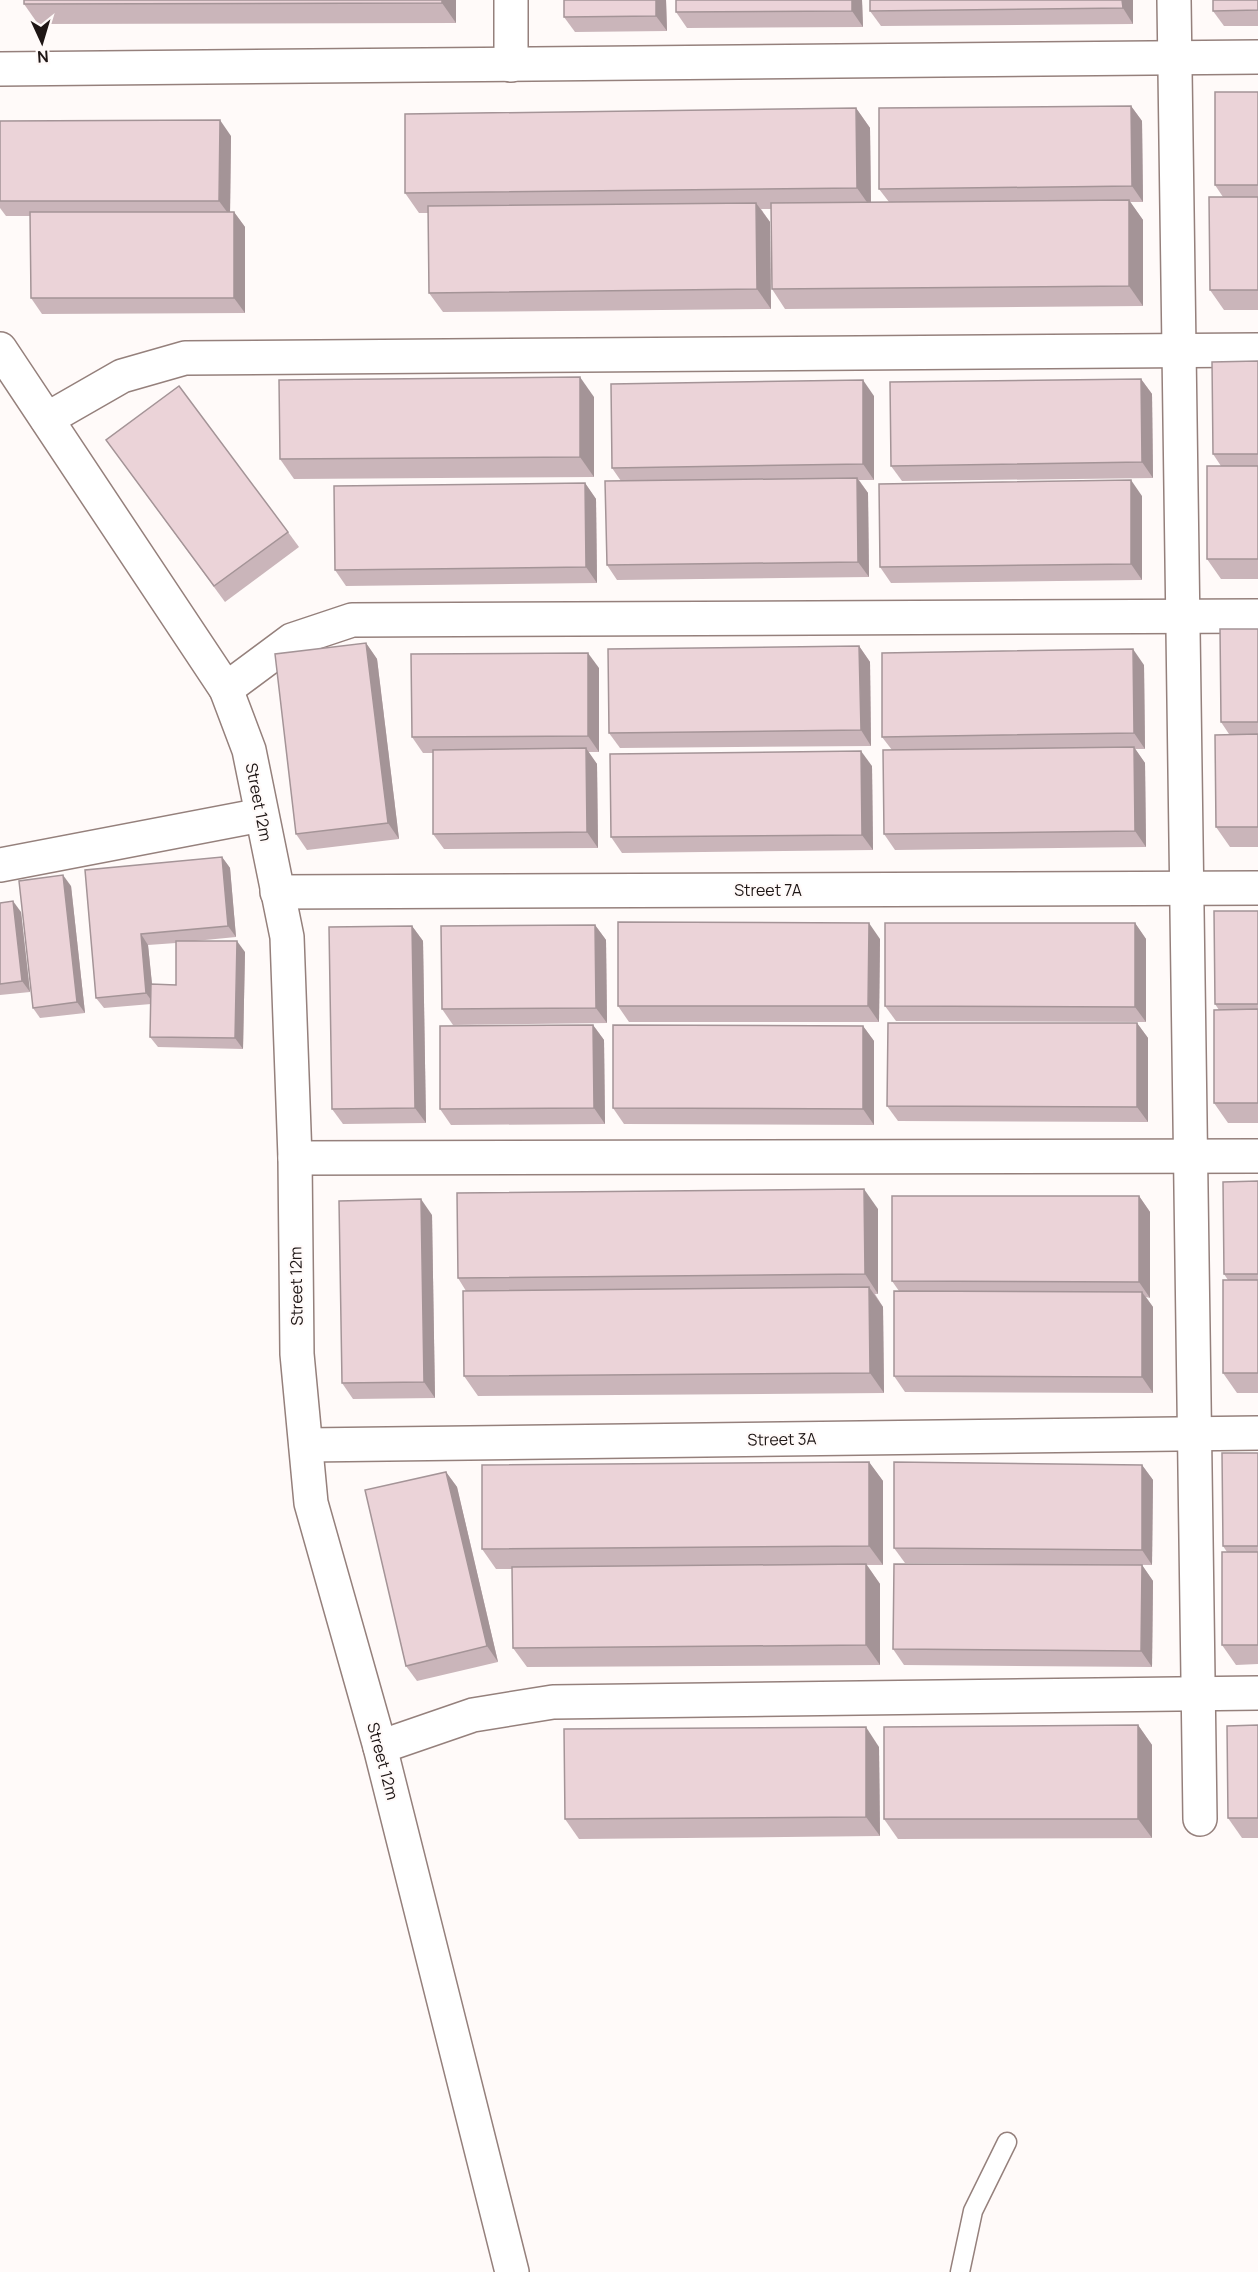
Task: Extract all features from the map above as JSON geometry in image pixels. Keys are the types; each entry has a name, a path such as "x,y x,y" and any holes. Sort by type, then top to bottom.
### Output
{"street":[{"path":"511,0 511,64"},
{"path":"1174,0 1200,1819"},
{"path":"0,69 1258,57"},
{"name":"Street 12m","path":"0,349 226,689 249,750 286,938 295,1158 297,1354 311,1503 380,1747 512,2272"},
{"path":"47,419 122,376 184,358 1258,350"},
{"path":"226,689 292,640 352,620 1258,616"},
{"path":"0,865 261,815"},
{"name":"Street 7A","path":"277,892 1258,888"},
{"path":"295,1158 1258,1156"},
{"name":"Street 3A","path":"306,1445 1258,1433"},
{"path":"380,1747 473,1714 553,1702 1258,1693"}],"lane":[{"path":"960,2272 973,2211 1007,2142"}],"building":[{"path":"24,0 442,0 442,3 24,4"},
{"path":"564,0 656,0 656,16 564,17"},
{"path":"676,0 852,0 852,11 676,12"},
{"path":"870,0 1122,0 1123,8 870,11"},
{"path":"1213,0 1258,0 1258,10 1213,11"},
{"path":"1215,92 1258,92 1258,185 1215,185"},
{"path":"1131,106 1132,186 879,189 879,108"},
{"path":"856,108 857,188 405,193 405,114"},
{"path":"220,120 219,201 0,201 0,121"},
{"path":"1209,197 1258,197 1258,290 1210,290"},
{"path":"1129,200 1129,286 772,289 771,203"},
{"path":"756,203 757,289 429,293 428,206"},
{"path":"30,212 234,212 234,298 31,298"},
{"path":"1258,361 1258,454 1213,454 1212,362"},
{"path":"580,377 580,457 280,459 279,380"},
{"path":"1141,379 1142,462 891,466 890,382"},
{"path":"863,380 863,464 612,468 611,384"},
{"path":"179,386 288,532 214,586 106,440"},
{"path":"1207,466 1258,466 1258,559 1207,559"},
{"path":"857,478 858,562 607,565 605,481"},
{"path":"1131,480 1131,564 880,567 879,484"},
{"path":"585,483 586,567 335,570 334,486"},
{"path":"1220,629 1258,629 1258,722 1221,722"},
{"path":"366,643 388,823 296,834 275,654"},
{"path":"859,646 861,730 609,733 608,649"},
{"path":"1133,649 1134,733 882,737 882,653"},
{"path":"588,653 588,736 412,737 411,654"},
{"path":"1258,734 1258,827 1216,827 1215,735"},
{"path":"1134,747 1135,831 884,834 883,750"},
{"path":"586,748 587,832 433,834 433,750"},
{"path":"861,751 862,835 611,837 610,754"},
{"path":"222,857 228,926 141,934 146,993 96,998 85,870"},
{"path":"63,875 77,1002 33,1008 19,881"},
{"path":"13,901 22,981 0,984 0,903"},
{"path":"1214,911 1258,911 1258,1004 1215,1004"},
{"path":"618,922 869,923 868,1006 618,1006"},
{"path":"885,923 1135,923 1135,1007 885,1006"},
{"path":"595,925 596,1008 442,1009 441,926"},
{"path":"412,926 415,1108 332,1109 329,927"},
{"path":"176,941 237,941 235,1038 150,1037 151,984 176,985"},
{"path":"1258,1009 1258,1103 1214,1103 1214,1010"},
{"path":"888,1023 1137,1023 1137,1107 887,1106"},
{"path":"593,1025 594,1108 440,1109 440,1026"},
{"path":"613,1025 863,1026 863,1109 613,1108"},
{"path":"1258,1181 1258,1274 1224,1274 1223,1182"},
{"path":"864,1189 865,1274 458,1278 457,1193"},
{"path":"892,1196 1139,1196 1139,1282 892,1281"},
{"path":"421,1199 424,1382 342,1383 339,1201"},
{"path":"1223,1280 1258,1280 1258,1373 1223,1373"},
{"path":"869,1287 870,1373 464,1376 463,1291"},
{"path":"894,1291 1142,1292 1142,1377 894,1376"},
{"path":"1222,1453 1258,1453 1258,1546 1223,1546"},
{"path":"869,1462 869,1546 482,1549 482,1465"},
{"path":"894,1462 1142,1465 1142,1550 894,1548"},
{"path":"446,1472 487,1646 406,1666 365,1490"},
{"path":"1222,1552 1258,1552 1258,1645 1222,1645"},
{"path":"866,1564 866,1645 513,1648 512,1567"},
{"path":"894,1564 1142,1565 1141,1651 893,1649"},
{"path":"1138,1725 1138,1819 884,1819 884,1727"},
{"path":"1258,1725 1258,1818 1228,1818 1227,1726"},
{"path":"866,1727 866,1817 565,1819 564,1729"}]}
